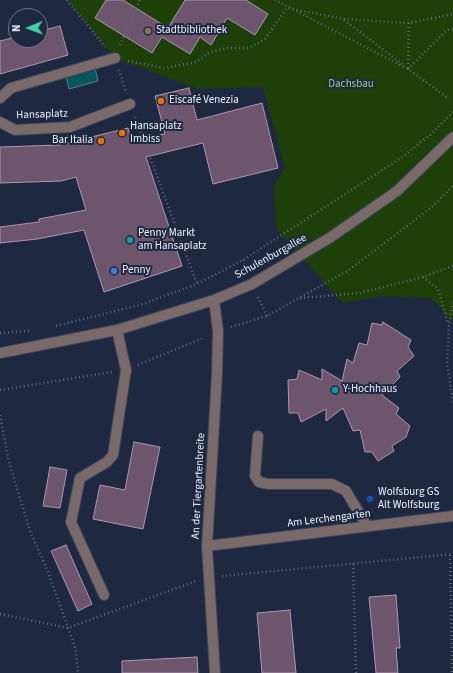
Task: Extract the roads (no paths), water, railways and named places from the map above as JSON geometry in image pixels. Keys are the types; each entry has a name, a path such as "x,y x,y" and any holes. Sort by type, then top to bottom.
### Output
{"street":[{"path":"0,98 11,88 115,58"},
{"name":"Hansaplatz","path":"0,122 15,130 70,127 130,104"},
{"name":"Schulenburgallee","path":"0,353 117,330 214,300 252,284 331,237 397,191 453,137"},
{"name":"An der Tiergartenbreite","path":"214,300 218,331 217,374 207,546 215,673"},
{"path":"104,595 71,522 80,478 107,462 113,455 126,370 117,330"},
{"path":"258,436 255,476 259,482 268,484 332,484 346,491 367,526"},
{"name":"Am Lerchengarten","path":"207,546 453,516"}],"place":[{"name":"Stadtbibliothek","path":"148,31"},
{"name":"Eiscafé Venezia","path":"161,101"},
{"name":"Hansaplatz Imbiss","path":"122,133"},
{"name":"Bar Italia","path":"101,141"},
{"name":"Penny Markt am Hansaplatz","path":"130,240"},
{"name":"Penny","path":"114,271"},
{"name":"Y-Hochhaus","path":"335,390"},
{"name":"Wolfsburg GS Alt Wolfsburg","path":"370,499"}],"park label":[{"name":"Dachsbau","path":"351,85"}]}
